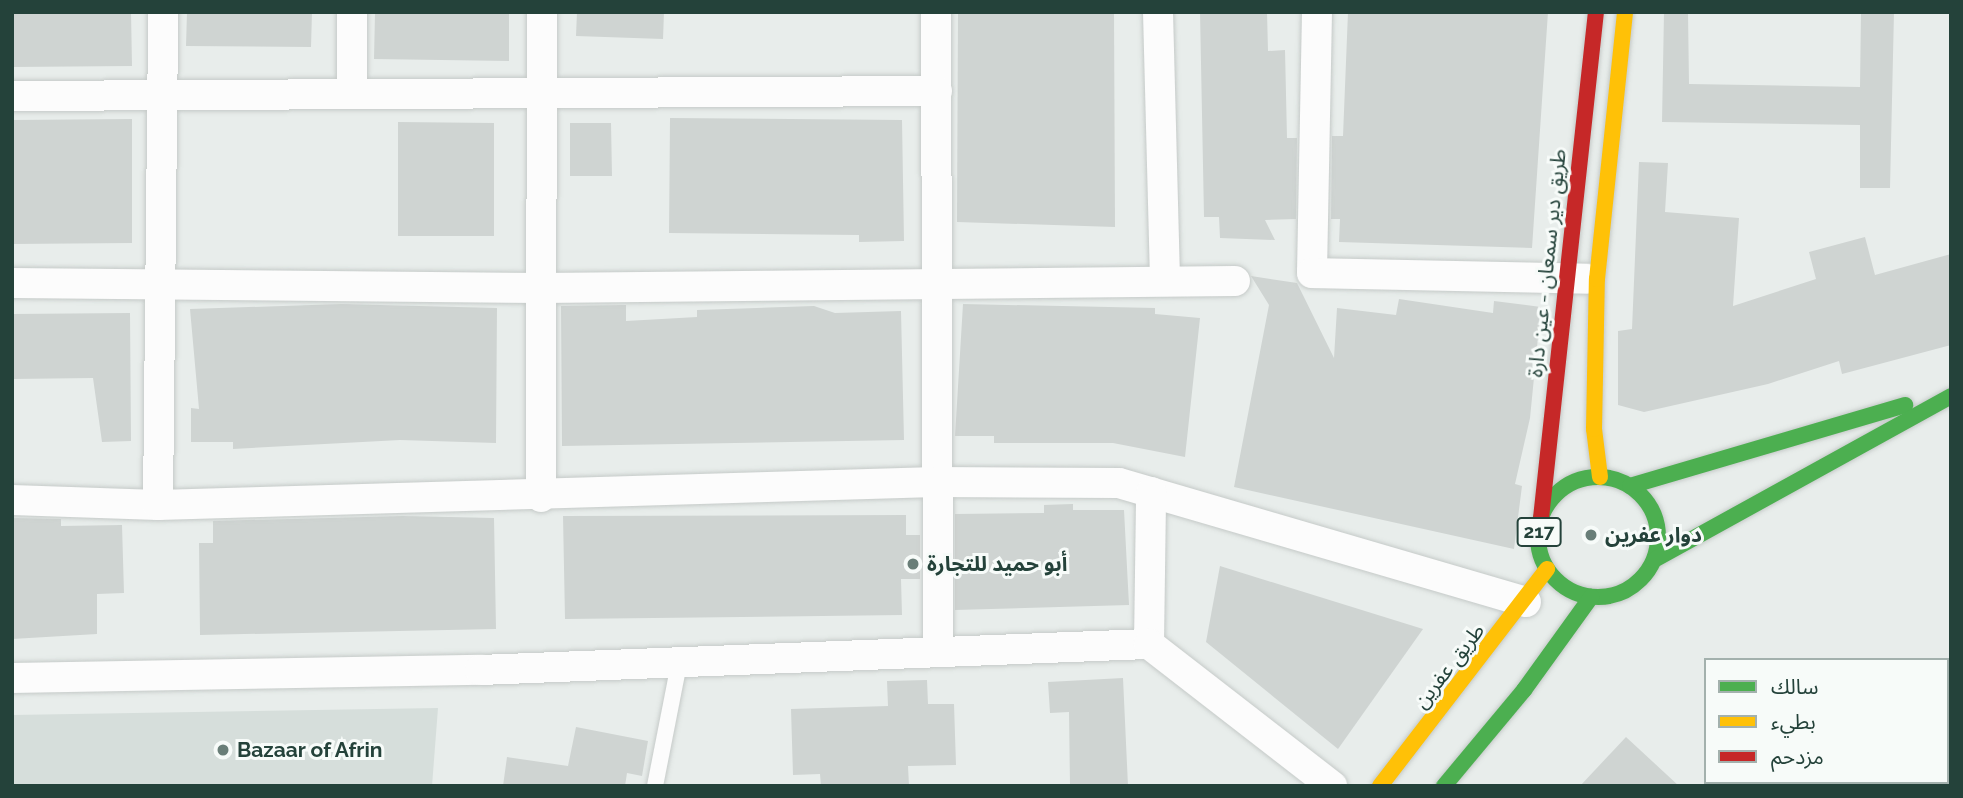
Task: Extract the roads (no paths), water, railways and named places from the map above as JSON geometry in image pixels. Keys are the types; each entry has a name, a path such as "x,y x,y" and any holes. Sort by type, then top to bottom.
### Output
{"main road":[{"name":"طريق دير سمعان - عين دارة","path":"1541,518 1564,279 1596,12"},
{"path":"1625,12 1597,279 1594,429 1600,477 1630,486 1653,511 1658,527 1654,560"},
{"path":"1630,486 1951,394"},
{"path":"1444,786 1524,690 1591,597 1629,589 1654,560 1951,394"},
{"name":"217","path":"1591,597 1559,583 1547,569 1538,536 1541,518 1558,493 1600,477"},
{"name":"طريق عفرين","path":"1380,786 1526,602 1547,569"}],"street":[{"path":"158,505 163,12"},
{"path":"352,12 352,94"},
{"path":"541,497 542,12"},
{"path":"936,12 938,651"},
{"path":"1158,12 1165,280"},
{"path":"1317,12 1312,273 1597,279"},
{"path":"12,96 937,91"},
{"path":"12,283 542,288 1235,281"},
{"path":"12,500 158,505 541,497 936,482 1119,483 1526,602"},
{"path":"1149,644 1151,492"},
{"path":"12,678 480,670 680,659 1149,644 1332,786"}],"lane":[{"path":"655,786 680,659"}],"place":[{"name":"دوار عفرين","path":"1591,535"},
{"name":"أبو حميد للتجارة","path":"913,564"},
{"name":"Bazaar of Afrin","path":"223,750"}]}
